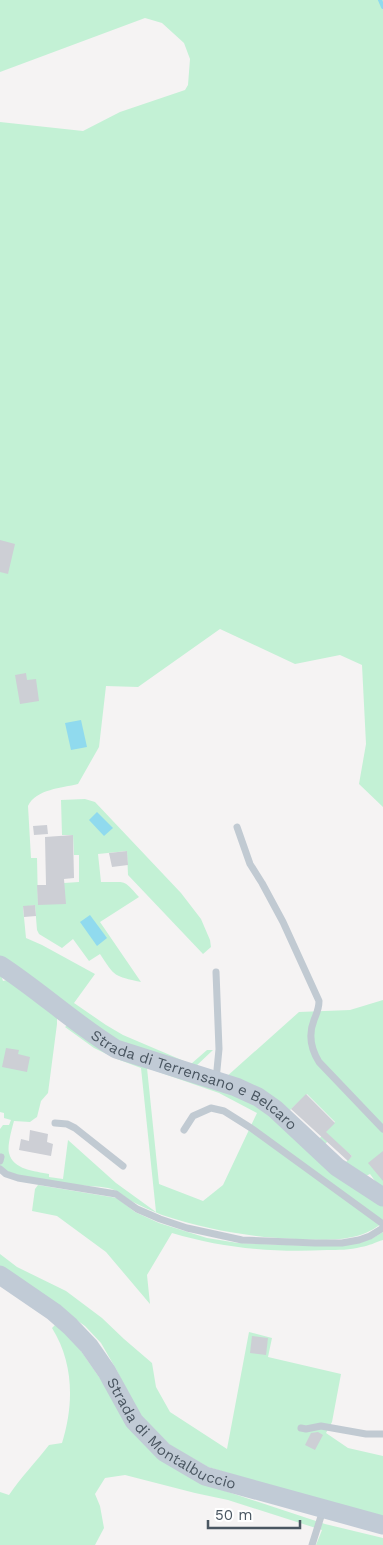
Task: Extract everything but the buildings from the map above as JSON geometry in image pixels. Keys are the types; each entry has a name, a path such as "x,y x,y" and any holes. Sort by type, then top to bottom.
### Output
{"street":[{"name":"Strada di Terrensano e Belcaro","path":"0,965 62,1009 99,1039 116,1049 216,1080 258,1097 275,1109 337,1167 383,1197"},
{"name":"Strada di Montalbuccio","path":"0,1275 54,1312 89,1346 107,1372 134,1421 164,1452 205,1476 383,1526"}],"lane":[{"path":"236,827 250,864 283,922 319,1001 319,1010 313,1021 310,1035 313,1051 319,1062 383,1129"},
{"path":"216,972 219,1049 216,1080"},
{"path":"184,1130 193,1116 211,1108 224,1111 251,1128 383,1224"},
{"path":"55,1123 67,1124 75,1128 123,1166"},
{"path":"0,1169 6,1174 18,1178 116,1194 137,1209 160,1219 187,1228 242,1240 342,1243 370,1236 383,1228"},
{"path":"301,1428 321,1426 366,1434 383,1434"},
{"path":"312,1545 324,1510"}],"green space":[{"path":"0,0 383,0 383,807 359,784 366,744 362,665 340,655 295,664 220,629 138,687 106,686 99,747 78,784 43,793 32,800 28,806 31,858 37,858 38,905 64,883 79,882 79,855 74,855 73,835 62,835 61,800 85,799 95,802 181,893 201,919 211,947 203,954 128,875 127,851 98,854 101,882 123,882 139,897 100,922 141,982 120,977 112,971 100,954 89,961 73,939 62,948 39,934 35,905 23,907 26,938 95,974 74,1003 123,1035 191,1064 207,1050 213,1050 195,1067 117,1046 0,960 0,122 83,131 120,112 185,90 188,85 190,59 184,43 162,23 145,18 0,72"},
{"path":"0,972 3,981 11,979 57,1012 48,1093 41,1101 37,1117 30,1122 14,1121 9,1153 15,1163 31,1171 49,1174 49,1177 63,1179 68,1140 116,1183 156,1212 141,1068 94,1048 65,1027 70,1023 258,1103 383,1202 383,1222 364,1234 342,1239 319,1240 262,1237 212,1229 162,1215 131,1201 111,1189 74,1185 9,1173 0,1170 0,1129 3,1125 9,1125 11,1120 4,1118 4,1113 0,1112","holes":["147,1068 219,1093 257,1113 223,1185 203,1201 159,1184"]},
{"path":"383,1000 383,1192 370,1174 362,1178 344,1164 352,1156 331,1138 324,1145 318,1140 335,1122 307,1094 288,1112 225,1078 299,1012 350,1010"},
{"path":"38,1185 117,1198 135,1212 159,1223 207,1238 238,1243 314,1246 344,1245 359,1243 383,1232 383,1240 367,1246 348,1249 287,1251 229,1246 172,1233 147,1275 150,1304 106,1252 57,1216 32,1211 35,1189"},
{"path":"0,1254 17,1267 66,1291 102,1318 152,1363 156,1387 170,1412 227,1449 249,1332 272,1338 268,1357 341,1374 332,1422 326,1433 348,1448 383,1456 383,1520 208,1467 171,1446 140,1416 101,1343 85,1326 0,1266"},
{"path":"55,1325 59,1326 79,1348 99,1377 201,1483 325,1524 383,1538 383,1545 316,1545 322,1530 228,1500 125,1475 105,1478 95,1494 100,1506 104,1528 95,1545 0,1545 0,1492 9,1495 49,1445 62,1443 66,1429 69,1414 70,1384 65,1355 52,1328"}],"water":[{"path":"81,720 87,747 71,750 65,723"},
{"path":"97,812 113,828 104,836 89,820"},
{"path":"90,915 107,938 97,946 80,922"}],"waterway":[{"path":"380,0 383,7"}]}
